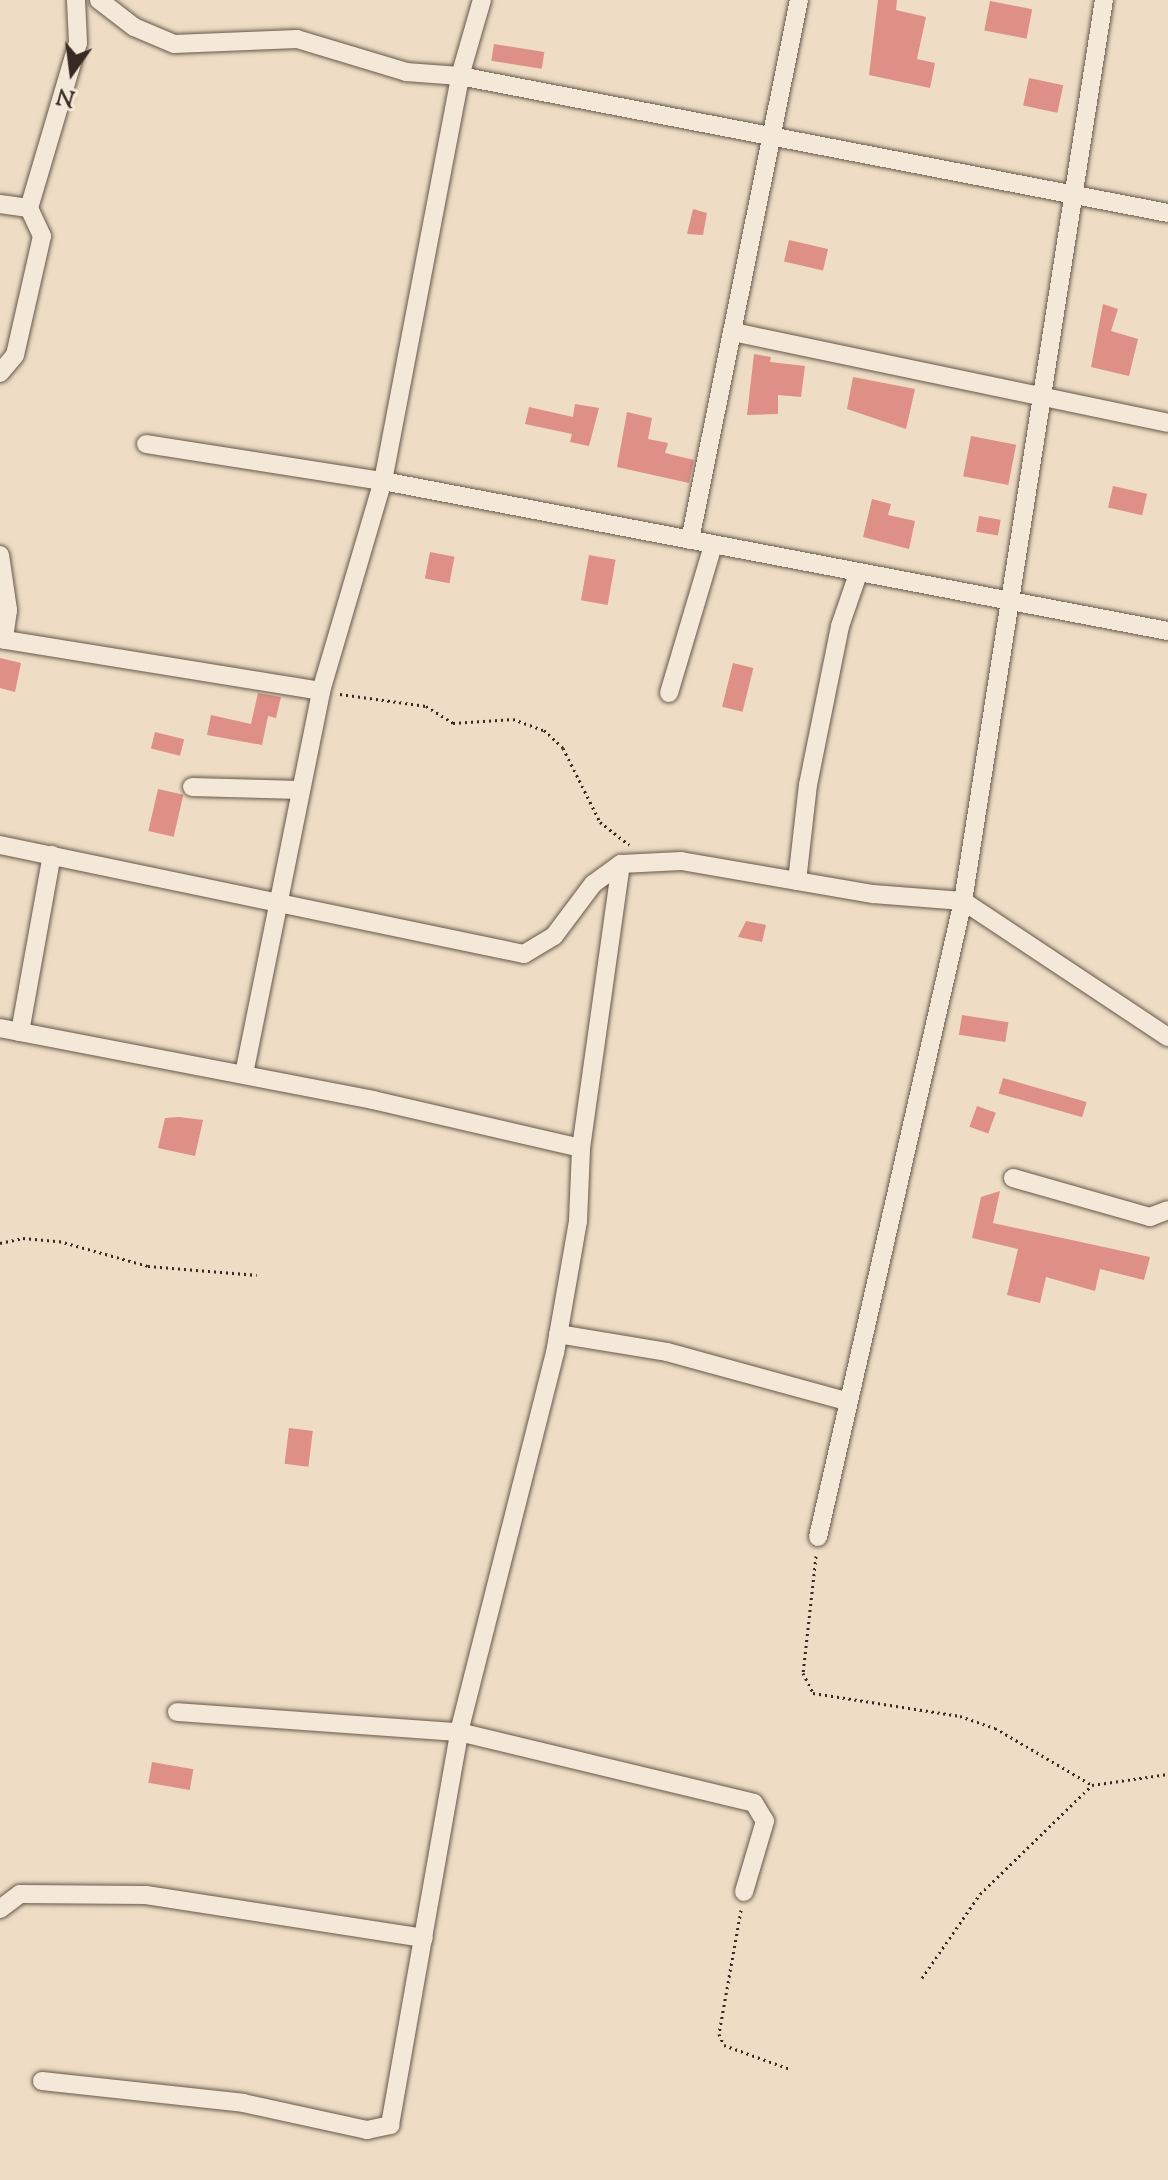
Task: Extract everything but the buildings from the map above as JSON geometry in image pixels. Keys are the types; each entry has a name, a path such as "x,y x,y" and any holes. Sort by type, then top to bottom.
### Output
{"street":[{"path":"0,373 15,355 42,236 29,208 78,43 76,0"},
{"path":"99,0 134,27 174,44 297,39 406,72 460,76 1168,213"},
{"path":"244,1074 321,691 383,481 460,76 482,0"},
{"path":"690,540 769,136 799,0"},
{"path":"818,1537 846,1401 963,901 1104,0"},
{"path":"0,204 29,208"},
{"path":"733,332 1168,423"},
{"path":"146,444 383,481 1168,631"},
{"path":"669,693 713,545"},
{"path":"0,555 8,610 2,640 321,691"},
{"path":"797,881 808,785 840,626 858,574"},
{"path":"192,787 300,790"},
{"path":"0,845 524,954 554,936 593,884 621,864 681,861 797,881 963,901 1168,1037"},
{"path":"20,1032 52,855"},
{"path":"42,2081 243,2103 367,2130 390,2125 459,1732 558,1334 578,1221 581,1148 621,864"},
{"path":"0,1028 244,1074 581,1148"},
{"path":"1013,1178 1150,1217 1168,1210"},
{"path":"558,1334 667,1352 846,1401"},
{"path":"177,1712 459,1732 754,1803 765,1821 744,1892"},
{"path":"0,1909 20,1894 146,1895 424,1938"}],"path":[{"path":"321,691 426,706 453,723 513,719 544,730 563,748 600,822 650,863"},
{"path":"0,1243 23,1238 59,1241 148,1266 257,1275"},
{"path":"818,1537 803,1673 813,1693 960,1716 995,1728 1092,1785"},
{"path":"922,1978 980,1894 1092,1785 1168,1774"},
{"path":"744,1892 719,2034 724,2045 790,2069"}]}
